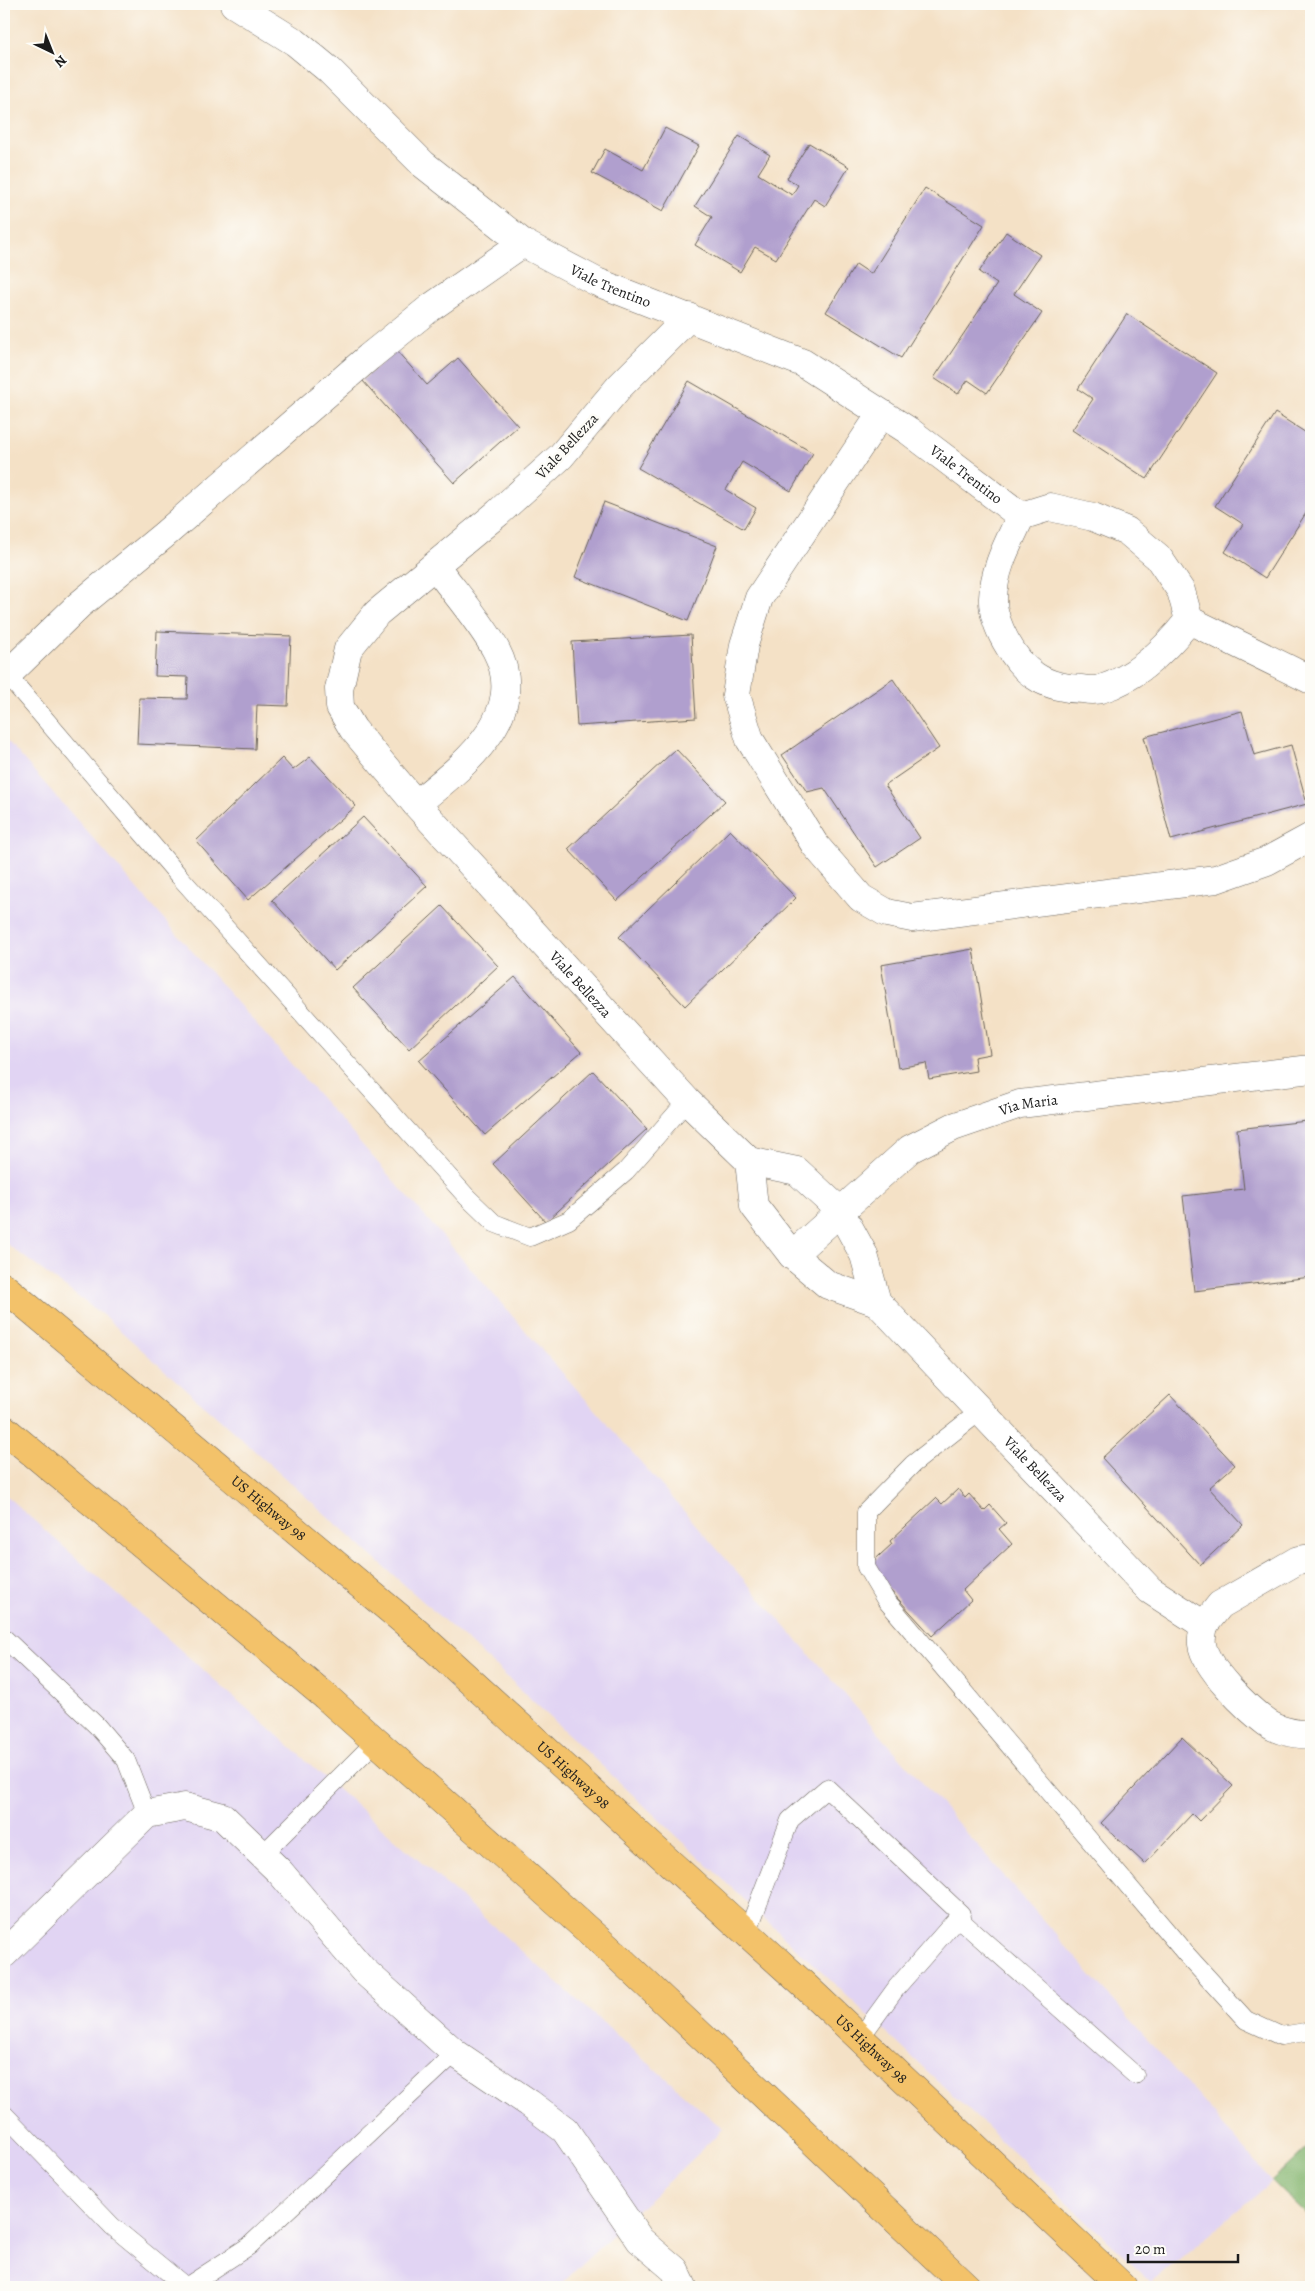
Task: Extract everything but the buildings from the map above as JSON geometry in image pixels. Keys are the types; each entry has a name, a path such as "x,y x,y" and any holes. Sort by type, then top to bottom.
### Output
{"main road":[{"name":"US Highway 98","path":"7,1294 412,1628 747,1933 1123,2287"},
{"path":"4,1429 325,1696 376,1741 618,1957 968,2287"}],"street":[{"name":"Viale Trentino","path":"234,4 295,42 322,64 423,164 523,243 598,282 803,363 909,431 1021,516"},
{"path":"5,673 79,605 164,535 369,357 430,308 523,243"},
{"name":"Viale Bellezza","path":"689,317 619,388 561,456 436,567 377,613 348,649 338,689 340,707 353,728 416,804 687,1101 749,1161 797,1171 840,1212 864,1255 877,1302 979,1412 1150,1590 1204,1625"},
{"path":"881,414 758,598 744,645 736,695 750,740 779,789 815,845 861,898 886,913 912,918 1216,879 1267,860 1311,837"},
{"path":"1189,620 1169,645 1137,671 1100,690 1067,689 1035,676 1016,656 1000,634 992,599 999,564 1021,516 1050,507 1093,517 1126,530 1158,558 1181,591 1189,620 1311,680"},
{"path":"416,804 466,764 489,737 503,702 504,677 496,651 436,567"},
{"name":"Via Maria","path":"792,1255 910,1149 953,1127 1020,1104 1311,1069"},
{"name":"Viale Bellezza","path":"749,1161 754,1206 792,1255 828,1285 877,1302"},
{"path":"1311,1558 1298,1560 1220,1606 1204,1625 1202,1644 1207,1661 1237,1695 1268,1724 1290,1733 1311,1735"},
{"path":"4,1954 147,1814 185,1807 223,1817 280,1872 363,1970 455,2053 529,2102 565,2130 640,2240 675,2270 683,2287"}],"lane":[{"path":"5,673 180,876 467,1197 494,1223 530,1237 569,1220 626,1171 687,1101"},
{"path":"979,1412 913,1464 866,1512 866,1567 885,1599 1186,1954 1246,2020 1281,2036 1311,2031"},
{"path":"4,1638 97,1726 126,1760 147,1814"},
{"path":"263,1854 376,1741"},
{"path":"747,1933 790,1820 826,1788 962,1914 897,1987 860,2038"},
{"path":"958,1918 1135,2074"},
{"path":"4,2114 112,2226 186,2287 249,2246 455,2053"}],"shaded area":[{"path":"4,737 1272,2181 1152,2282 504,1674 104,1316 4,1242"},
{"path":"4,1494 723,2129 558,2287 4,2287"}],"green space":[{"path":"1311,2144 1311,2219 1272,2181"}]}
